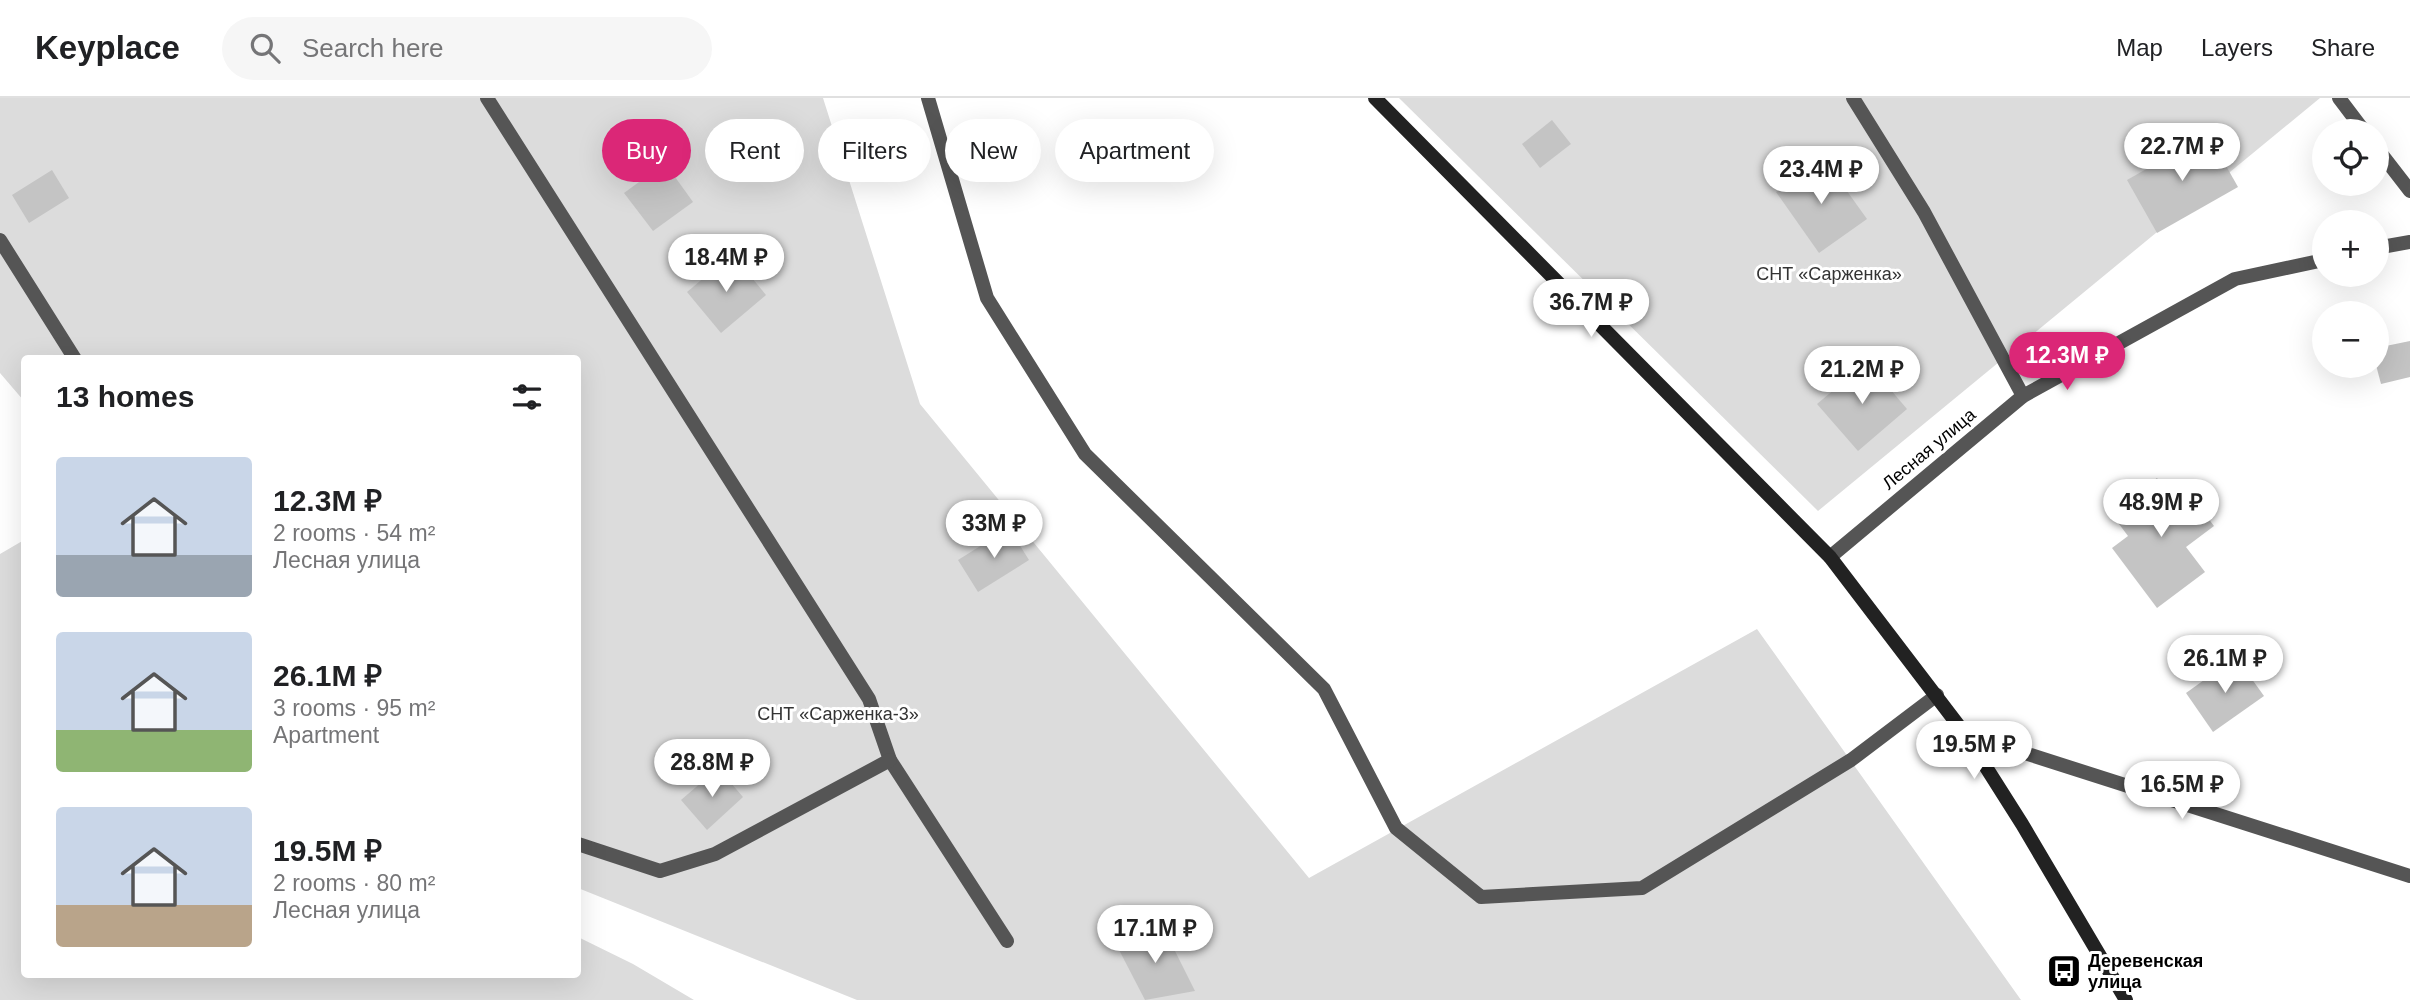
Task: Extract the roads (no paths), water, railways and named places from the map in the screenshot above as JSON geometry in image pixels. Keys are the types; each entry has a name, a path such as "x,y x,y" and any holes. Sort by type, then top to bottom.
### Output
{"main road":[{"path":"1375,98 1830,557 1965,734 2022,824 2126,1000"}],"street":[{"path":"487,98 869,699 890,760 1007,941"},
{"path":"928,98 987,298 1085,454 1324,689 1396,828 1481,897 1642,888 1851,760 1937,695"},
{"path":"1853,98 1924,212 2023,396"},
{"path":"2339,98 2355,119"},
{"path":"2389,164 2410,191"},
{"path":"0,240 72,355"},
{"path":"2389,245 2409,241"},
{"name":"Лесная улица","path":"1830,557 2023,396 2235,279 2312,263"},
{"path":"1965,734 2410,876"},
{"path":"581,845 660,871 715,854 890,760"}],"place":[{"name":"Деревенская улица","path":"2064,971"}],"park label":[{"name":"СНТ «Сарженка»","path":"1829,274"},
{"name":"СНТ «Сарженка-3»","path":"838,714"}]}
